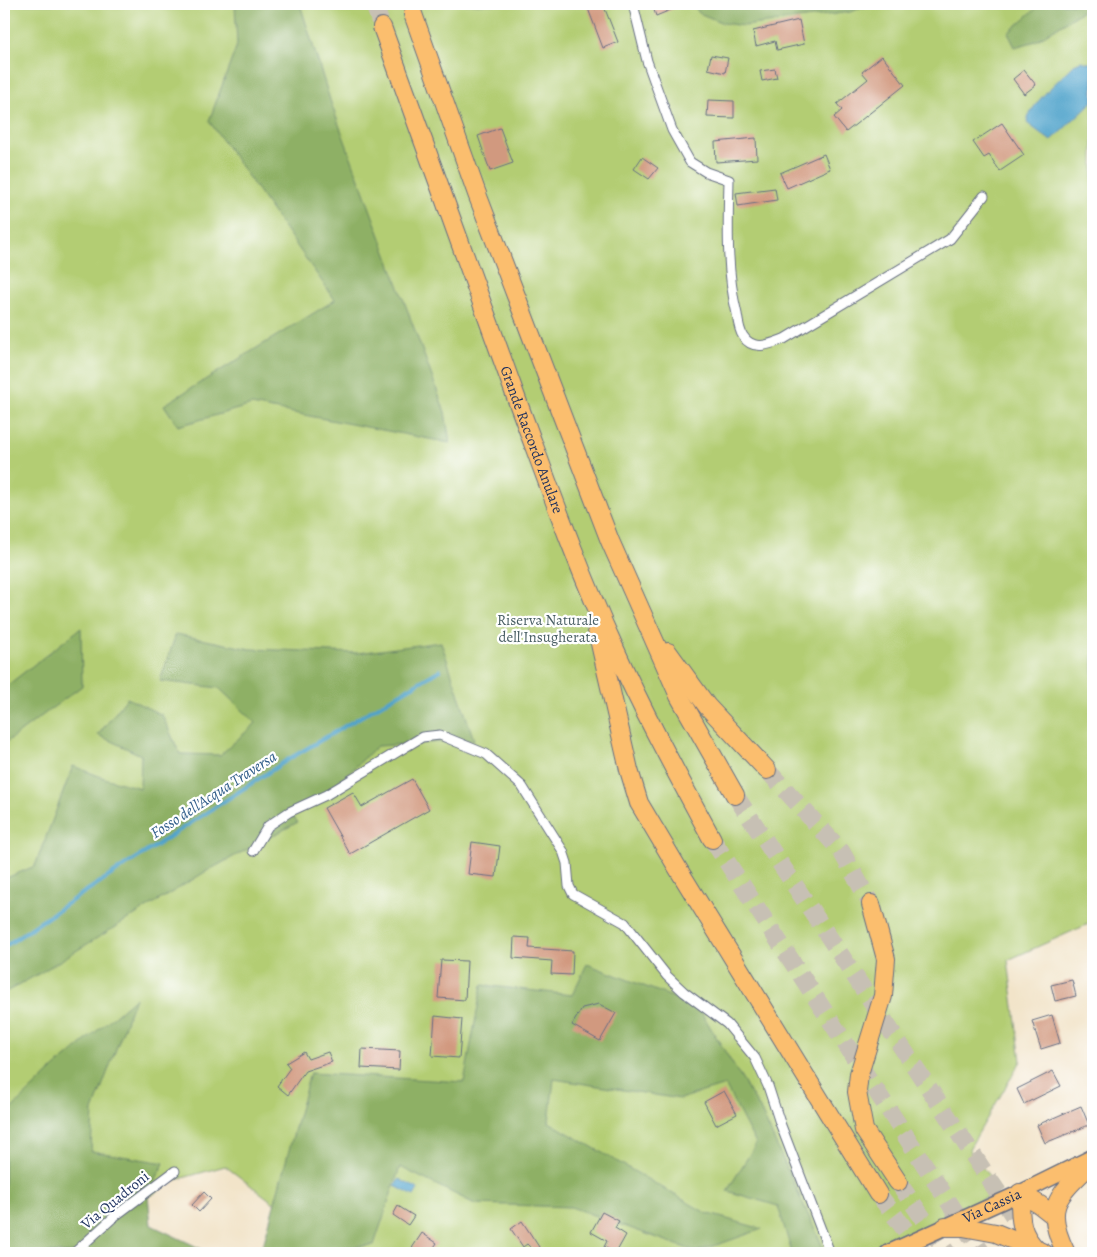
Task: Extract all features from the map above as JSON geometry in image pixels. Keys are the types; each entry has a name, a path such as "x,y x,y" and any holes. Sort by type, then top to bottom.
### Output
{"highway":[{"path":"413,14 476,194 610,541 679,696 735,795"},
{"name":"Grande Raccordo Anulare","path":"382,27 514,392 586,582 614,647 675,771 712,839"},
{"path":"586,582 628,770 639,802 878,1194"},
{"path":"647,624 706,706 767,770"},
{"path":"871,904 886,959 884,996 859,1074 857,1092 864,1130 898,1182"},
{"path":"1066,1253 1058,1234 1054,1216 1060,1197 1068,1186 1093,1162"},
{"path":"1020,1193 1054,1216"},
{"path":"1020,1193 1020,1220 1023,1232 1029,1242 1040,1252"},
{"path":"945,1227 963,1227 996,1233 1040,1252"}],"main road":[{"name":"Via Cassia","path":"888,1253 1020,1193 1093,1157"}],"street":[{"path":"633,4 647,61 677,138 690,162 706,172 729,180 728,248 733,299 743,337 752,344 760,346 771,344 784,338 950,239 984,196"},
{"path":"253,851 268,826 289,812 326,795 422,737 440,735 486,754 522,786 556,838 564,855 569,886 573,894 625,923 667,976 684,992 727,1024 755,1058 768,1086 780,1123 830,1253"},
{"name":"Via Quadroni","path":"74,1253 115,1216 175,1171"}],"green space":[{"name":"Riserva Naturale dell'Insugherata","path":"4,4 1093,4 1093,922 1008,960 1021,1061 969,1149 1000,1191 875,1253 340,1253 225,1166 172,1181 70,1253 4,1253"},
{"path":"235,4 300,4 331,103 445,412 450,443 252,405 178,426 164,405 335,300 209,121 237,45"},
{"path":"693,4 874,4 850,12 744,26 723,23 699,13"},
{"path":"1041,4 1093,4 1036,41 1015,47 1008,33"},
{"path":"81,628 82,686 4,744 4,688"},
{"path":"176,634 250,649 358,653 441,642 474,740 377,746 326,795 289,813 298,822 205,872 4,993 4,879 35,866 73,766 104,778 140,788 141,755 98,735 127,698 162,715 180,754 220,755 256,723 219,688 160,681"},
{"path":"587,964 698,1007 760,1109 823,1247 824,1253 792,1253 778,1206 727,1191 756,1144 725,1085 680,1099 554,1079 549,1122 706,1213 762,1229 697,1252 571,1207 475,1204 400,1167 374,1245 261,1253 310,1073 464,1082 482,985 572,995"},
{"path":"135,998 93,1111 91,1151 164,1163 148,1195 151,1225 210,1253 4,1253 4,1116 56,1066"}],"water":[{"path":"1081,61 1093,64 1093,101 1051,141 1027,123 1029,116 1047,91 1076,63"},
{"path":"399,1179 418,1189 414,1196 395,1186"}],"building":[{"path":"603,4 618,42 603,48 587,6"},
{"path":"652,4 685,4 656,16"},
{"path":"799,20 804,44 777,50 775,41 756,46 753,31"},
{"path":"711,55 728,58 725,73 708,69"},
{"path":"882,56 905,85 846,132 834,117 842,110 837,104 868,79 862,72"},
{"path":"775,69 777,78 762,81 760,71"},
{"path":"1024,70 1036,85 1024,94 1013,79"},
{"path":"708,100 734,101 734,118 707,117"},
{"path":"1002,123 1024,155 1000,171 989,155 984,158 973,142"},
{"path":"500,128 513,163 490,171 478,136"},
{"path":"756,138 757,159 716,162 715,142"},
{"path":"824,154 830,169 787,188 780,173"},
{"path":"642,157 658,168 649,179 634,169"},
{"path":"775,188 777,200 738,206 736,193"},
{"path":"412,779 429,809 350,854 324,808 353,792 362,807"},
{"path":"472,842 500,846 496,877 468,874"},
{"path":"514,937 530,938 529,948 573,951 572,975 551,974 552,961 513,958"},
{"path":"441,960 467,961 465,1000 438,998"},
{"path":"1072,980 1076,996 1055,1001 1051,985"},
{"path":"599,1004 616,1013 600,1041 572,1025 582,1008"},
{"path":"1052,1015 1060,1043 1041,1049 1032,1021"},
{"path":"435,1016 462,1019 459,1058 432,1056"},
{"path":"362,1049 400,1051 399,1070 361,1068"},
{"path":"304,1052 308,1059 328,1052 332,1062 305,1071 288,1095 277,1086 290,1068 286,1063"},
{"path":"1053,1071 1061,1086 1024,1104 1017,1089"},
{"path":"724,1091 737,1114 716,1125 704,1102"},
{"path":"1081,1106 1089,1125 1045,1143 1037,1125"},
{"path":"204,1192 211,1199 199,1212 192,1205"},
{"path":"398,1206 414,1216 408,1225 393,1215"},
{"path":"602,1212 619,1221 615,1228 626,1235 616,1253 604,1247 607,1241 591,1232"},
{"path":"522,1221 543,1253 536,1253 527,1244 523,1247 511,1229"},
{"path":"422,1233 437,1243 430,1253 419,1253 412,1248"}],"waterway":[{"name":"Fosso dell'Acqua Traversa","path":"4,947 74,899 289,759 440,670"}],"tunnel":[{"path":"374,4 382,27"},
{"path":"767,770 841,851 871,904"},
{"path":"735,795 1024,1232"},
{"path":"712,839 982,1253"},
{"path":"898,1182 947,1253"},
{"path":"878,1194 923,1253"}]}
